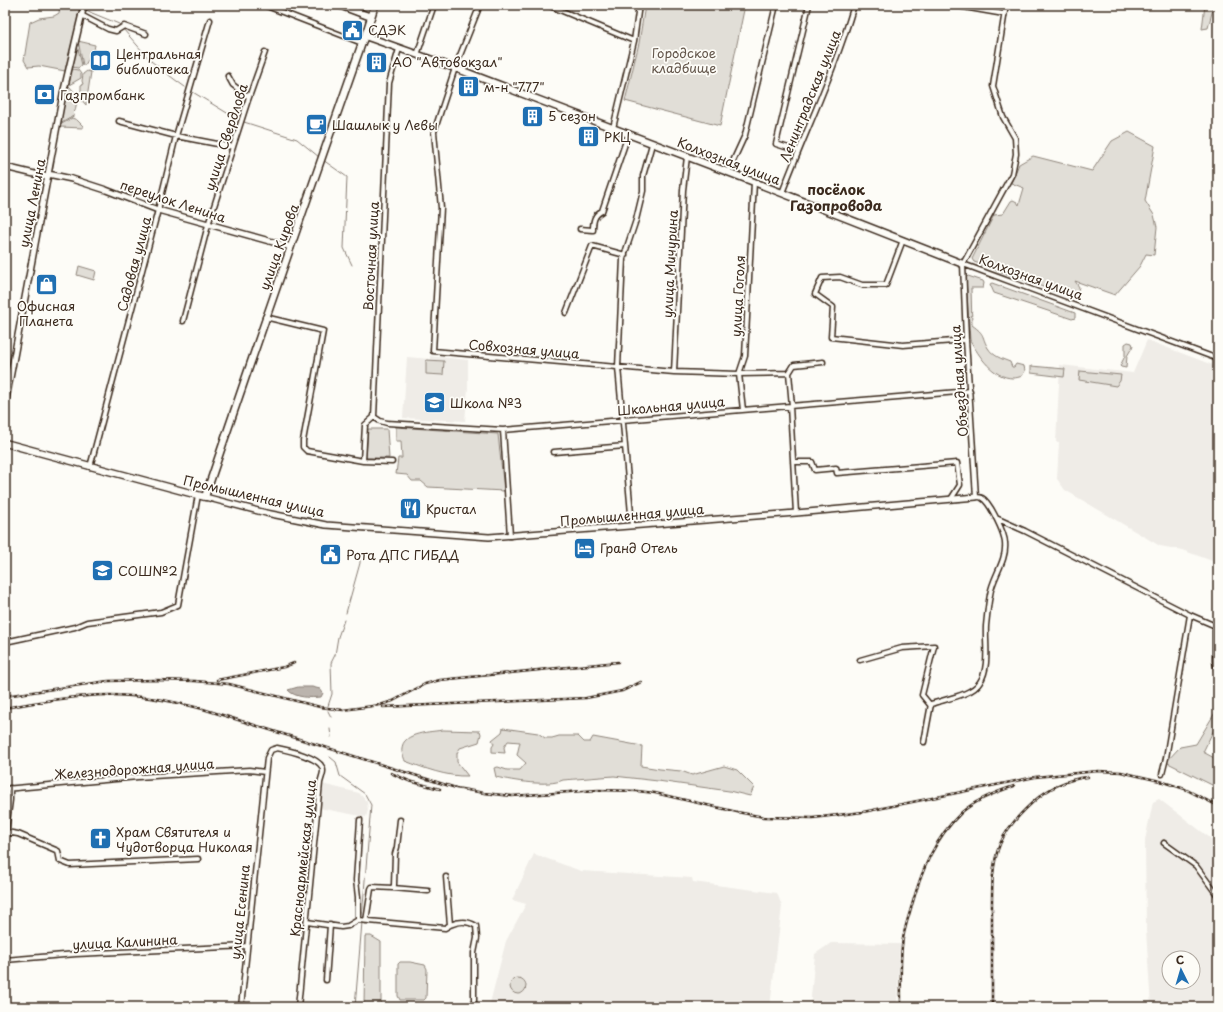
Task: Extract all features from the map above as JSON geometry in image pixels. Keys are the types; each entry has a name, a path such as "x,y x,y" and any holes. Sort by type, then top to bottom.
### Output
{"main road":[{"path":"339,5 371,17"},
{"name":"улица Кирова","path":"202,496 375,5"},
{"name":"Колхозная улица","path":"365,36 455,68 613,128 963,264"},
{"name":"Промышленная улица","path":"5,443 202,496"}],"street":[{"path":"264,5 362,43"},
{"path":"416,55 434,5"},
{"path":"455,68 480,5"},
{"path":"548,5 634,41"},
{"path":"613,128 634,41 639,5"},
{"path":"728,172 745,135 776,5"},
{"path":"798,151 776,144 810,5"},
{"name":"Ленинградская улица","path":"782,193 798,151 822,98 854,5"},
{"path":"955,5 1004,14"},
{"path":"963,264 1012,174 1016,154 1015,138 1003,117 993,86 1006,5"},
{"path":"82,10 108,29 116,31 124,26 146,34"},
{"name":"улица Ленина","path":"5,405 63,94 82,10"},
{"name":"Садовая улица","path":"90,467 176,136 210,20"},
{"name":"Восточная улица","path":"363,461 365,425 374,417 384,208 387,100 389,82 399,49"},
{"name":"улица Свердлова","path":"183,321 208,224 265,52"},
{"name":"Совхозная улица","path":"455,68 434,132 441,208 433,351 674,372 739,374 790,373"},
{"path":"228,76 233,85 249,97"},
{"path":"118,121 176,136 233,148"},
{"path":"580,229 593,230 593,222 597,214 602,210 628,135"},
{"path":"632,526 618,367 624,255 636,220 643,191 643,176 652,144"},
{"name":"улица Мичурина","path":"674,372 683,190 687,157"},
{"name":"переулок Ленина","path":"5,167 72,179 158,210 291,247"},
{"name":"улица Гоголя","path":"743,410 739,374 745,356 754,182"},
{"path":"903,240 886,285 862,285 840,277 822,278 815,294 833,308 831,337 903,345 966,340"},
{"path":"566,312 592,246 624,255"},
{"name":"Объездная улица","path":"963,264 966,340 976,497"},
{"name":"Колхозная улица","path":"963,264 1218,359"},
{"path":"265,317 323,331 303,447 308,451 363,461 392,462"},
{"path":"796,513 790,373 794,365 823,362"},
{"name":"Школьная улица","path":"374,417 387,423 504,430 970,391"},
{"path":"504,430 510,536"},
{"path":"554,452 625,446"},
{"path":"793,462 812,462 815,470 836,468 837,472 957,463 960,485 951,499"},
{"name":"Промышленная улица","path":"202,496 266,513 326,525 489,538 976,497"},
{"name":"улица Кирова","path":"5,642 75,628 87,622 161,612 178,605 202,496"},
{"path":"924,742 931,704 972,691 980,683 984,672 986,625 990,593 1004,554 1005,543 1003,533 989,505 983,498 976,497"},
{"path":"995,518 1025,531 1216,626 1215,661 1218,675"},
{"path":"1162,774 1190,614"},
{"path":"860,660 902,648 934,646 922,695 931,706"},
{"name":"Красноармейская улица","path":"265,772 267,758 271,750 277,748 315,759 322,765 324,770 320,783 298,1007"},
{"name":"Железнодорожная улица","path":"7,789 138,777 249,770 265,772"},
{"name":"улица Есенина","path":"241,1007 265,772"},
{"path":"5,838 10,800 7,789"},
{"path":"358,920 356,880 360,820"},
{"path":"393,888 395,854 400,820"},
{"path":"6,832 18,834 58,851 60,861 70,865 198,859"},
{"path":"1164,843 1196,866 1218,896"},
{"path":"446,877 450,925"},
{"path":"366,920 372,887 428,891"},
{"path":"307,922 330,926 348,926 358,920 366,920 445,928 458,921 470,922 476,926 477,938 474,953 474,1007"},
{"path":"326,980 330,926"},
{"name":"улица Калинина","path":"5,960 76,954 247,946"}],"shaded area":[{"path":"1147,340 1218,367 1218,563 1182,550 1160,546 1065,490 1057,479 1059,442 1056,442 1060,365 1133,373"},
{"name":"Школа №3","path":"430,356 468,360 468,388 465,421 403,418 407,357 430,359"},
{"path":"298,687 312,687 320,689 323,693 321,697 308,697 295,695 288,690"},
{"path":"322,784 359,793 367,802 368,810 366,817 319,808"},
{"path":"1159,799 1218,844 1218,863 1215,866 1218,871 1218,1007 1151,1007 1146,930 1145,840 1153,802"},
{"path":"534,854 581,871 692,878 693,882 777,893 782,906 770,1007 489,1007 506,941 526,904 512,900"},
{"path":"831,943 900,944 897,1007 810,1007 815,954"}],"green space":[{"path":"60,5 78,6 80,10 65,71 39,66 28,67 24,60 30,22 39,18 54,16 59,13"},
{"name":"Городское кладбище","path":"645,5 745,5 720,126 625,101 639,43"},
{"path":"1205,5 1214,5 1208,28 1202,29"},
{"path":"78,41 95,45 94,50 85,65 83,65"},
{"path":"77,45 82,65 78,68 72,67"},
{"path":"72,69 78,70 81,74 81,78 69,85"},
{"path":"87,71 91,72 86,105 79,97 81,93 81,85 83,84 83,74"},
{"path":"68,86 78,96 75,111 73,113 75,115 60,124"},
{"path":"72,118 77,120 83,128 60,127 60,125"},
{"path":"1129,132 1155,146 1145,201 1154,215 1157,227 1154,255 1146,254 1140,266 1115,295 1075,281 1079,287 1076,296 1071,297 974,262 972,259 994,215 1003,214 1013,200 1019,205 1024,188 1011,183 1019,164 1033,156 1092,171 1112,141"},
{"path":"79,266 96,271 94,280 77,275"},
{"path":"968,276 983,281 984,283 983,288 971,288 972,325 981,334 992,353 1010,362 1012,367 1016,364 1024,366 1025,371 1022,376 1014,378 1006,377 993,370 982,359 970,340 966,278"},
{"path":"992,283 1075,313 1075,318 1072,319 994,293 990,284"},
{"path":"1128,342 1132,343 1133,346 1127,356 1126,368 1120,366 1125,356 1125,344"},
{"path":"426,360 444,361 443,375 426,374"},
{"path":"1031,366 1065,369 1064,377 1031,373"},
{"path":"1080,371 1121,375 1120,381 1116,386 1079,380"},
{"path":"396,427 498,434 504,491 428,487 421,481 412,481 407,475 396,474 398,458 402,458 401,441 396,441"},
{"path":"368,429 387,429 389,458 366,458"},
{"path":"1216,711 1218,712 1218,721 1203,752 1218,760 1218,788 1166,762 1180,747 1196,744"},
{"path":"503,728 538,733 545,738 578,736 584,742 590,742 593,737 642,746 641,766 681,771 692,775 724,766 737,770 754,787 750,796 729,791 614,776 563,780 549,783 521,782 496,777 494,768 498,767 507,770 520,770 526,763 517,755 520,742 508,741 504,747 505,753 492,752 492,747 494,744 492,740 502,732"},
{"path":"443,730 480,731 481,734 479,742 460,748 457,753 457,762 468,776 444,774 405,761 402,750 403,743 407,739 425,732"},
{"path":"365,936 371,936 381,942 381,1007 364,1007"},
{"path":"400,962 425,965 427,969 426,998 424,1000 400,1000 398,996 398,964"},
{"path":"515,978 521,978 526,983 524,992 521,994 515,994 510,989 510,983"}],"waterway":[{"path":"85,9 121,26"},
{"path":"123,29 151,61 185,87"},
{"path":"191,91 237,119"},
{"path":"244,122 297,139 319,157"},
{"path":"323,160 347,177 344,248 352,265"},
{"path":"346,613 360,563 360,553"},
{"path":"328,706 332,694 331,663 335,655 338,637 344,620"},
{"path":"328,711 331,717"},
{"path":"330,729 331,737"},
{"path":"330,757 336,762 340,776 365,794 371,805 362,918"},
{"path":"355,1007 362,922"}],"railway":[{"path":"5,696 108,681 195,681 229,684 320,707 343,710 380,705 393,701 425,684 440,680 618,662"},
{"path":"217,680 284,667 294,663"},
{"path":"383,707 586,698 622,691 641,682"},
{"path":"5,708 56,699 87,696 116,695 146,697 203,709 456,788 512,796 598,790 637,791 655,793 764,817 813,818 863,812 1035,777 1098,771 1121,772 1160,781 1185,789 1218,806"},
{"path":"391,773 409,781 440,789"},
{"path":"992,1007 992,888 995,861 1000,844 1014,822 1038,798 1065,782 1088,777"},
{"path":"901,1007 901,961 903,936 920,879 937,843 944,832 962,812 986,797 1014,786"}],"place":[{"name":"СДЭК","path":"352,30"},
{"name":"Центральная библиотека","path":"101,61"},
{"name":"АО \"Автовокзал\"","path":"376,62"},
{"name":"м-н \"777\"","path":"468,87"},
{"name":"Газпромбанк","path":"45,95"},
{"name":"5 сезон","path":"532,116"},
{"name":"Шашлык у Левы","path":"317,125"},
{"name":"РКЦ","path":"588,137"},
{"name":"Офисная Планета","path":"46,284"},
{"name":"Школа №3","path":"435,403"},
{"name":"Кристал","path":"411,509"},
{"name":"Гранд Отель","path":"585,548"},
{"name":"Рота ДПС ГИБДД","path":"330,555"},
{"name":"СОШ№2","path":"102,571"},
{"name":"Храм Святителя и Чудотворца Николая","path":"100,839"}],"district":[{"name":"посёлок Газопровода","path":"836,198"}]}
